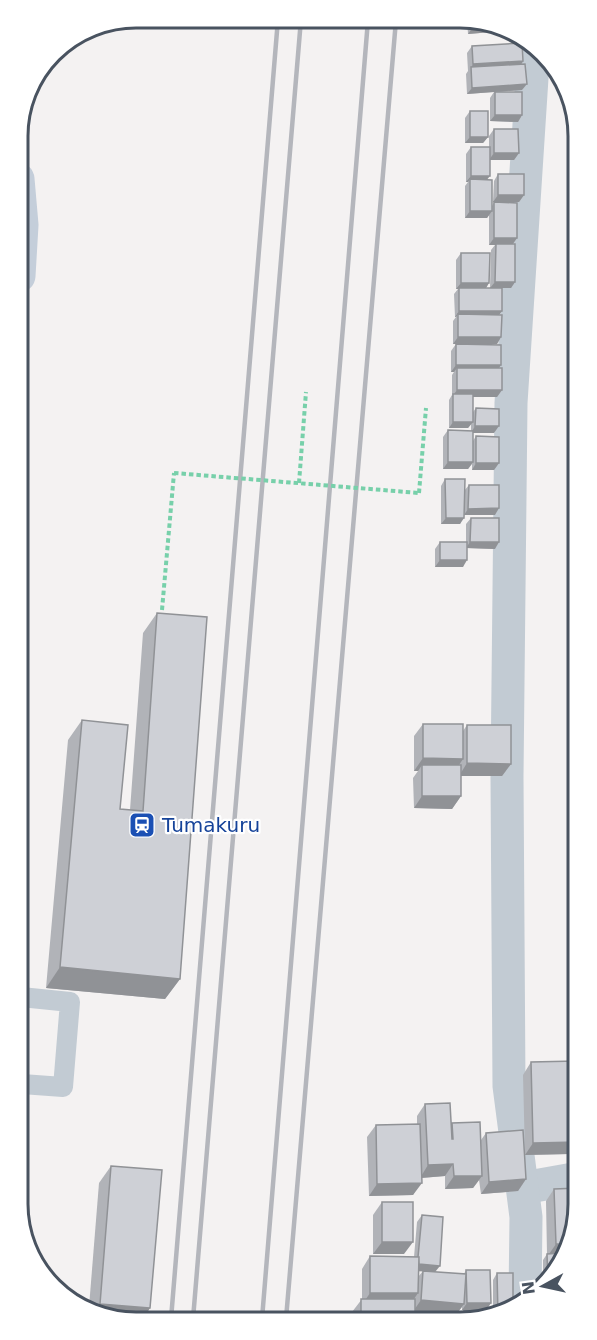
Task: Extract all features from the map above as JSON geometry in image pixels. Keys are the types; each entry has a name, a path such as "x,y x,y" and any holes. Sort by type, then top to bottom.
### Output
{"street":[{"path":"526,1256 526,1217 509,1086 507,777 512,403 533,57"},
{"path":"523,1188 568,1180"}],"lane":[{"path":"28,998 70,1002 63,1087 28,1084"}],"path":[{"path":"299,483 306,393"},
{"path":"162,610 174,473 419,493 426,408"}],"building":[{"path":"515,43 522,49 523,61 473,64 472,46"},
{"path":"525,64 527,84 472,88 471,67"},
{"path":"495,92 522,92 522,115 495,115"},
{"path":"470,111 488,111 488,137 470,137"},
{"path":"494,129 518,129 519,153 494,153"},
{"path":"471,147 490,147 490,176 471,176"},
{"path":"498,174 524,174 524,195 498,195"},
{"path":"470,179 492,180 492,211 470,211"},
{"path":"494,202 517,203 517,238 494,238"},
{"path":"496,244 515,244 515,282 495,282"},
{"path":"461,253 490,253 489,283 461,283"},
{"path":"459,288 502,288 502,311 459,311"},
{"path":"458,314 502,315 501,337 458,337"},
{"path":"456,344 501,345 501,365 456,365"},
{"path":"457,368 502,368 502,390 457,390"},
{"path":"453,394 473,394 473,422 453,422"},
{"path":"476,408 499,409 499,426 475,426"},
{"path":"448,430 473,431 473,462 448,462"},
{"path":"476,436 499,437 499,463 476,463"},
{"path":"445,479 465,479 464,518 446,518"},
{"path":"469,485 499,485 499,508 468,509"},
{"path":"471,518 499,518 499,542 470,542"},
{"path":"440,542 467,542 467,560 440,560"},
{"path":"157,613 207,617 180,979 60,967 82,720 128,725 120,809 143,811"},
{"path":"423,724 463,724 463,759 423,758"},
{"path":"467,725 511,725 511,764 467,763"},
{"path":"422,765 461,765 461,796 422,796"},
{"path":"568,1061 568,1142 533,1143 531,1062"},
{"path":"450,1103 452,1139 452,1123 480,1122 482,1176 454,1176 453,1164 428,1165 425,1104"},
{"path":"420,1124 422,1183 377,1184 376,1125"},
{"path":"523,1130 526,1179 489,1182 486,1133"},
{"path":"111,1166 162,1170 150,1308 100,1304"},
{"path":"568,1188 568,1211 560,1244 556,1244 554,1189"},
{"path":"382,1202 413,1202 413,1242 382,1242"},
{"path":"422,1215 443,1217 440,1266 419,1264"},
{"path":"370,1256 419,1257 418,1293 370,1293"},
{"path":"466,1270 490,1270 491,1303 467,1303"},
{"path":"423,1271 466,1274 464,1304 421,1300"},
{"path":"497,1273 513,1273 513,1298 498,1305"},
{"path":"361,1299 415,1299 415,1312 361,1312"}],"railway":[{"path":"172,1312 277,28"},
{"path":"194,1312 300,28"},
{"path":"263,1312 367,28"},
{"path":"287,1312 395,28"}],"place":[{"name":"Tumakuru","path":"142,825"}]}
